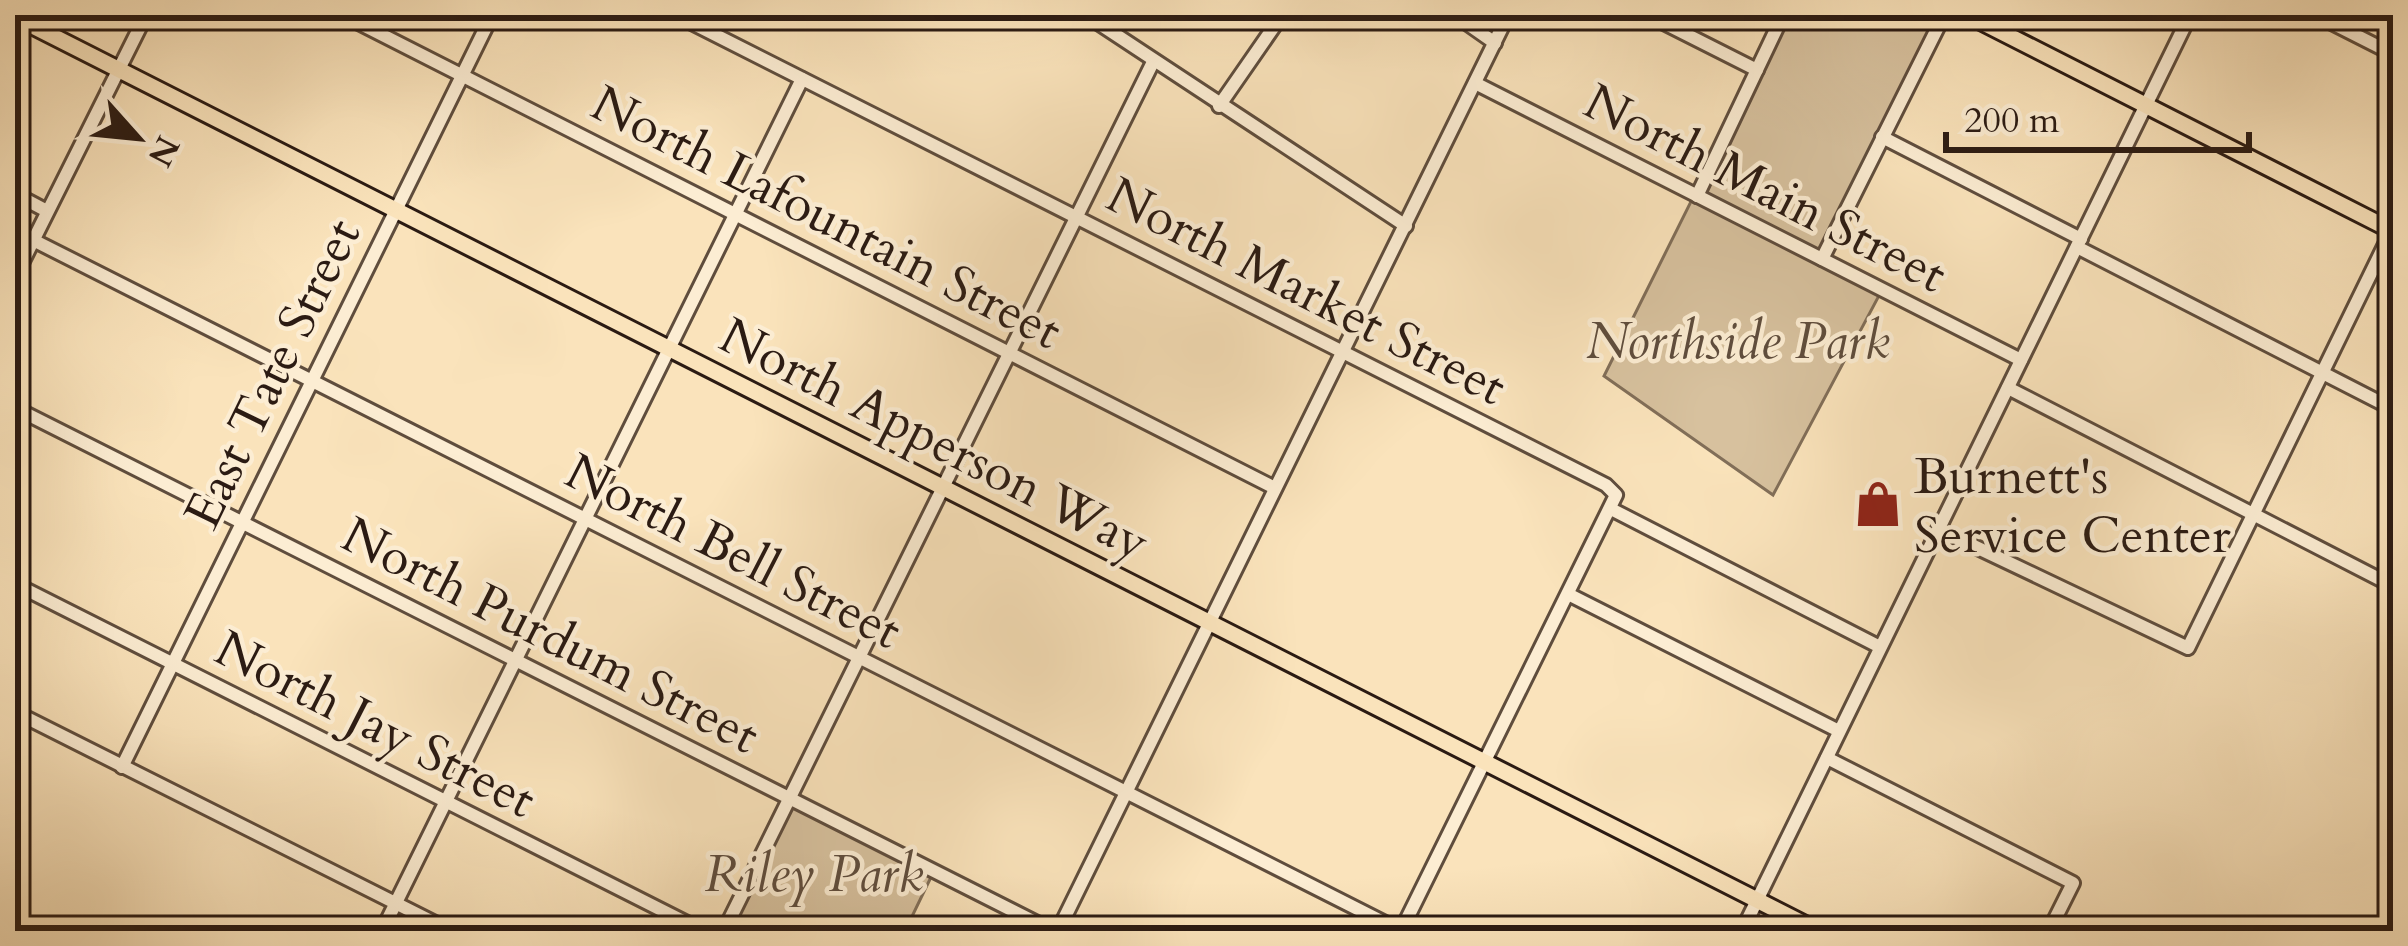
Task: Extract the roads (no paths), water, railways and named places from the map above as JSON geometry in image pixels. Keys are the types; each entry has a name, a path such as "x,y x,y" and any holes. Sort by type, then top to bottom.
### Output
{"main road":[{"path":"1968,15 2393,230"},
{"name":"North Apperson Way","path":"15,17 1818,931"}],"street":[{"path":"15,277 146,15"},
{"name":"North Lafountain Street","path":"343,15 1275,488"},
{"name":"East Tate Street","path":"122,767 492,15"},
{"name":"North Market Street","path":"676,15 1606,485 1616,495 1611,509 1880,646"},
{"path":"1086,15 1406,226"},
{"path":"1219,106 1282,15"},
{"path":"1455,15 1495,43"},
{"path":"1055,931 1508,15"},
{"path":"1648,15 1757,70"},
{"path":"1697,196 1783,15"},
{"path":"1822,259 1944,15"},
{"path":"1742,931 2190,15"},
{"path":"2316,15 2393,54"},
{"path":"724,931 1153,62"},
{"path":"382,931 802,79"},
{"name":"North Main Street","path":"1475,83 2021,360"},
{"path":"1882,137 2393,410"},
{"path":"15,194 47,211"},
{"path":"1938,529 2188,648 2393,230"},
{"name":"North Bell Street","path":"33,240 1401,931"},
{"path":"2008,388 2393,586"},
{"name":"North Purdum Street","path":"15,408 1055,931"},
{"path":"1401,931 1611,509"},
{"name":"North Jay Street","path":"15,584 703,931"},
{"path":"1568,594 1839,731"},
{"path":"15,712 451,931"},
{"path":"1827,758 2072,883 2049,931"}],"place":[{"name":"Burnett's Service Center","path":"1878,504"}],"park label":[{"name":"Northside Park","path":"1738,340"},
{"name":"Riley Park","path":"814,873"}]}
